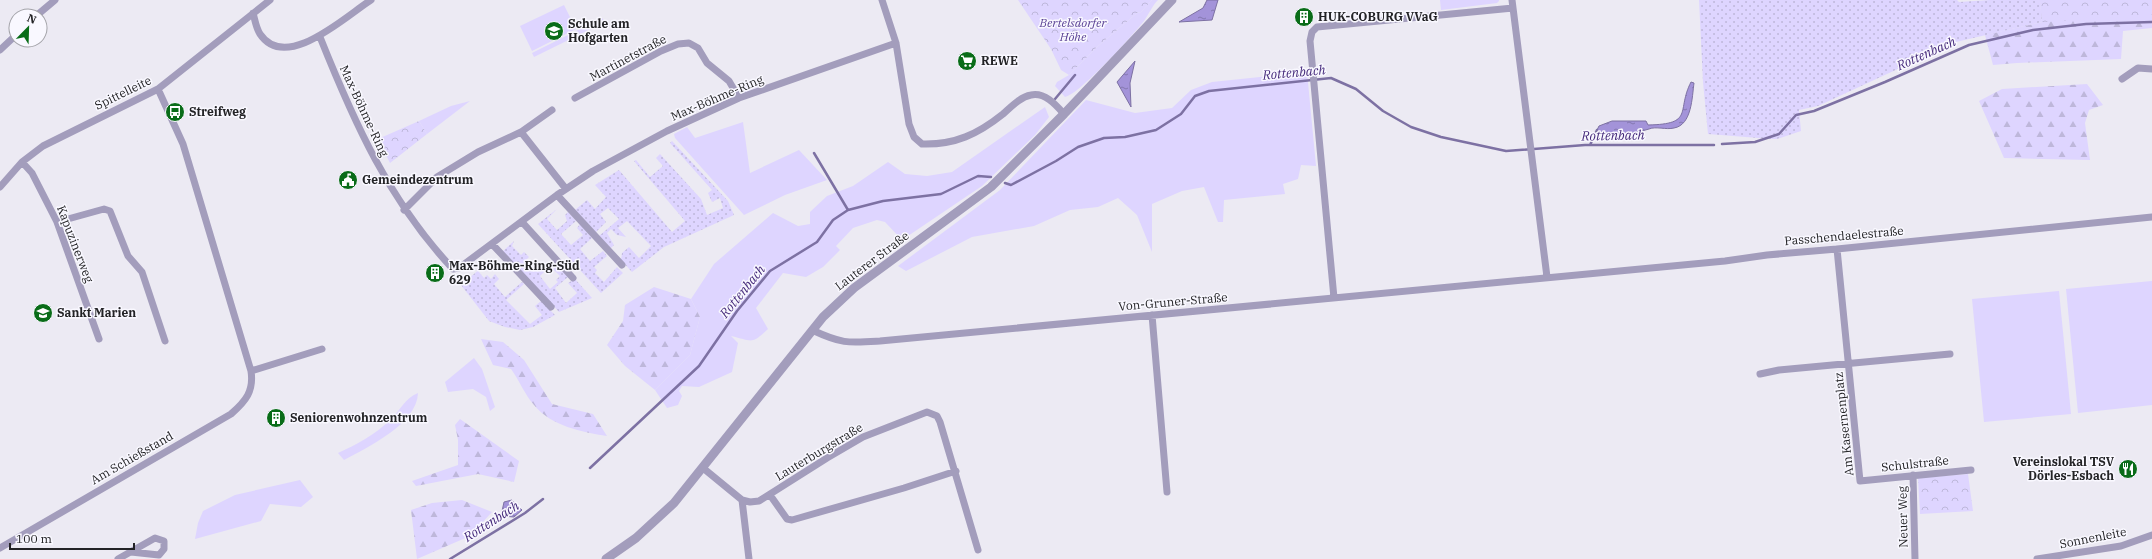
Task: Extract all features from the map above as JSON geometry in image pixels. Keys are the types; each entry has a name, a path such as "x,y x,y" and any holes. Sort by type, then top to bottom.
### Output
{"street":[{"path":"45,8 54,0"},
{"name":"Spittelleite","path":"0,187 22,162 43,146 158,89 270,0"},
{"path":"253,13 260,33 268,42 287,47 320,37 371,0"},
{"path":"882,0 896,43 909,124 914,137 922,144 937,144 968,138 991,124 1024,98 1032,95 1049,100 1064,114"},
{"name":"Lauterer Straße","path":"606,559 636,538 661,516 703,468 823,317 854,288 991,187 1064,114 1172,0"},
{"path":"1334,298 1310,41 1312,32 1317,27 1512,4 1548,277"},
{"name":"Max-Böhme-Ring","path":"320,37 345,99 382,174 404,210 436,251 453,268 459,268 557,195 631,149 739,98 896,43"},
{"path":"0,50 8,42"},
{"name":"Martinetstraße","path":"575,98 661,51 678,44 689,43 698,48 707,63 729,81 739,98"},
{"path":"2122,79 2138,68 2152,69"},
{"name":"Am Schießstand","path":"0,548 231,414 244,402 249,393 252,384 251,371 183,144 158,89"},
{"path":"404,210 437,177 478,152 521,132 552,110"},
{"path":"521,132 566,189"},
{"name":"Kapuzinerweg","path":"22,162 32,173 57,222 99,339"},
{"path":"557,195 622,265"},
{"path":"57,222 104,209 110,212 128,256 142,272 165,341"},
{"name":"Passchendaelestraße","path":"1538,278 1725,261 1767,254 1837,249 2152,217"},
{"path":"522,222 573,278"},
{"path":"492,244 551,307"},
{"name":"Am Kasernenplatz","path":"1837,249 1860,481"},
{"name":"Von-Gruner-Straße","path":"812,330 831,339 846,343 1538,278"},
{"path":"1152,315 1167,492"},
{"path":"251,371 322,349"},
{"name":"Am Kasernenplatz","path":"1760,374 1779,370 1950,354"},
{"name":"Lauterburgstraße","path":"742,500 750,502 758,501 770,495 826,458 863,437 923,412 931,413 937,416 940,422 956,471 978,550"},
{"path":"703,468 742,500 749,559"},
{"name":"Schulstraße","path":"1860,481 1971,470"},
{"name":"Lauterburgstraße","path":"770,495 787,519 792,520 826,512 956,471"},
{"name":"Neuer Weg","path":"1913,475 1915,559"},
{"name":"Sonnenleite","path":"2037,559 2121,546 2152,535"},
{"path":"118,559 132,552"}],"green space":[{"name":"Bertelsdorfer Höhe","path":"1018,0 1152,0 1141,12 1137,13 1097,47 1069,75 1061,70 1051,49"},
{"path":"1152,0 1158,0 1144,21 1129,39 1106,64 1082,86 1065,97 1055,86 1057,82 1069,75 1097,47 1137,13 1141,12"},
{"path":"1440,0 1499,1 1497,3 1441,10"},
{"path":"1699,0 1957,0 1959,2 1990,0 2040,0 2042,22 1956,42 1818,106 1799,110 1801,131 1777,139 1771,139 1708,134 1703,82"},
{"path":"2040,0 2152,0 2152,28 2123,31 2121,59 1993,65 1985,35 2042,22"},
{"path":"2040,0 2152,0 2152,17 2042,22"},
{"path":"564,5 576,29 532,51 520,26"},
{"path":"602,18 605,22 534,57 532,53"},
{"path":"1307,72 1316,166 1301,165 1298,179 1283,184 1285,194 1224,200 1223,222 1218,222 1204,187 1182,191 1152,204 1152,252 1137,215 1118,198 1098,207 1070,210 1034,226 972,237 906,271 898,266 1000,190 1086,100 1135,113 1172,108 1191,90 1212,82"},
{"path":"760,79 762,85 746,92 738,88"},
{"path":"2087,84 2103,105 2089,110 2085,123 2090,160 2004,158 1979,101 2002,89"},
{"path":"470,101 427,134 419,121 451,106"},
{"path":"1045,107 1049,117 1035,135 982,186 902,240 885,222 877,220 853,228 836,246 840,250 823,267 806,277 783,273 756,308 768,329 755,340 731,336 738,343 732,372 699,387 682,386 679,391 682,396 678,405 667,408 655,390 690,355 700,317 691,299 714,264 773,213 798,226 810,224 810,212 827,196 853,186 888,162 905,174 927,176 952,172"},
{"path":"419,121 427,134 390,163 378,139"},
{"path":"743,122 750,173 799,150 827,180 785,195 744,215 675,138 674,134 687,127 695,138"},
{"path":"672,141 728,201 734,215 664,247 632,272 621,260 622,253 629,247 639,258 651,246 627,221 618,228 626,237 617,235 611,229 607,233 614,245 611,248 599,236 619,219 608,208 600,214 606,222 596,232 575,210 587,200 595,209 606,197 595,185 619,170 672,232 685,221 634,161 636,160 650,177 663,166 656,158 660,154 701,199 707,215 723,208 720,198 712,202 708,193 712,190 670,143"},
{"path":"557,209 547,219 557,230 567,221 565,215 568,212 576,221 561,234 571,245 583,235 577,228 580,224 592,238 580,249 590,261 603,251 607,256 594,267 597,270 595,273 604,282 617,267 623,273 601,293 538,224"},
{"path":"514,241 512,246 521,255 524,252 529,257 525,261 534,271 539,267 544,272 540,276 550,289 558,282 556,280 560,276 553,269 558,266 568,277 555,288 566,303 577,293 568,283 575,279 592,298 559,312 503,251"},
{"path":"481,268 479,272 484,278 487,275 491,279 495,274 499,279 494,284 505,297 522,282 524,284 506,300 530,324 542,315 535,306 541,301 555,315 533,327 520,330 505,327 489,321 461,285"},
{"path":"2152,281 2152,405 2078,413 2066,289"},
{"path":"654,287 691,299 700,317 690,355 655,390 625,366 607,345 623,321 625,305"},
{"path":"2059,291 2071,414 1984,422 1972,299"},
{"path":"481,339 503,342 524,360 552,404 593,414 607,436 568,427 549,418 541,412 528,397 511,369 493,365"},
{"path":"474,358 482,369 495,407 490,411 486,397 473,389 448,392 445,382"},
{"path":"418,393 416,404 409,415 390,433 344,460 338,453 359,443 378,430 394,416 413,395"},
{"path":"460,419 519,461 514,482 478,474 416,486 412,481 458,465 458,440 455,425"},
{"path":"1968,474 1973,511 1920,514 1918,478"},
{"path":"300,480 313,497 301,507 270,504 261,521 195,539 198,523 203,511 235,495"},
{"path":"462,500 492,512 470,536 417,559 411,510 432,503"}],"water":[{"path":"1207,0 1218,0 1212,20 1179,22 1203,8"},
{"path":"1135,61 1130,83 1131,107 1117,82"},
{"path":"1691,82 1694,83 1692,103 1688,116 1680,126 1674,128 1652,128 1637,132 1619,134 1601,134 1597,130 1599,126 1612,121 1646,121 1648,125 1663,124 1678,119 1682,114"},
{"path":"512,500 522,510 514,517 501,516 504,502"}],"waterway":[{"name":"Rottenbach","path":"1722,144 1755,142 1779,134 1796,115 1814,111 1969,45 2033,30 2086,24 2152,22"},
{"name":"Rottenbach","path":"1055,99 1075,75"},
{"name":"Rottenbach","path":"1005,183 1011,185 1056,161 1078,147 1104,138 1125,137 1156,130 1181,114 1195,96 1209,91 1331,78 1356,89 1383,111 1411,127 1441,137 1506,151 1585,145 1714,145"},
{"path":"1590,145 1597,130"},
{"path":"814,153 848,210"},
{"name":"Rottenbach","path":"590,468 699,366 737,311 770,271 817,242 833,220 848,210 883,201 941,194 978,176 991,177"},
{"name":"Rottenbach","path":"450,559 525,513 543,499"}],"place":[{"name":"HUK-COBURG VVaG","path":"1304,17"},
{"name":"Schule am Hofgarten","path":"554,31"},
{"name":"REWE","path":"967,61"},
{"name":"Streifweg","path":"175,112"},
{"name":"Gemeindezentrum","path":"348,180"},
{"name":"Max-Böhme-Ring-Süd 629","path":"435,273"},
{"name":"Sankt Marien","path":"43,313"},
{"name":"Seniorenwohnzentrum","path":"276,418"},
{"name":"Vereinslokal TSV Dörles-Esbach","path":"2128,469"}]}
